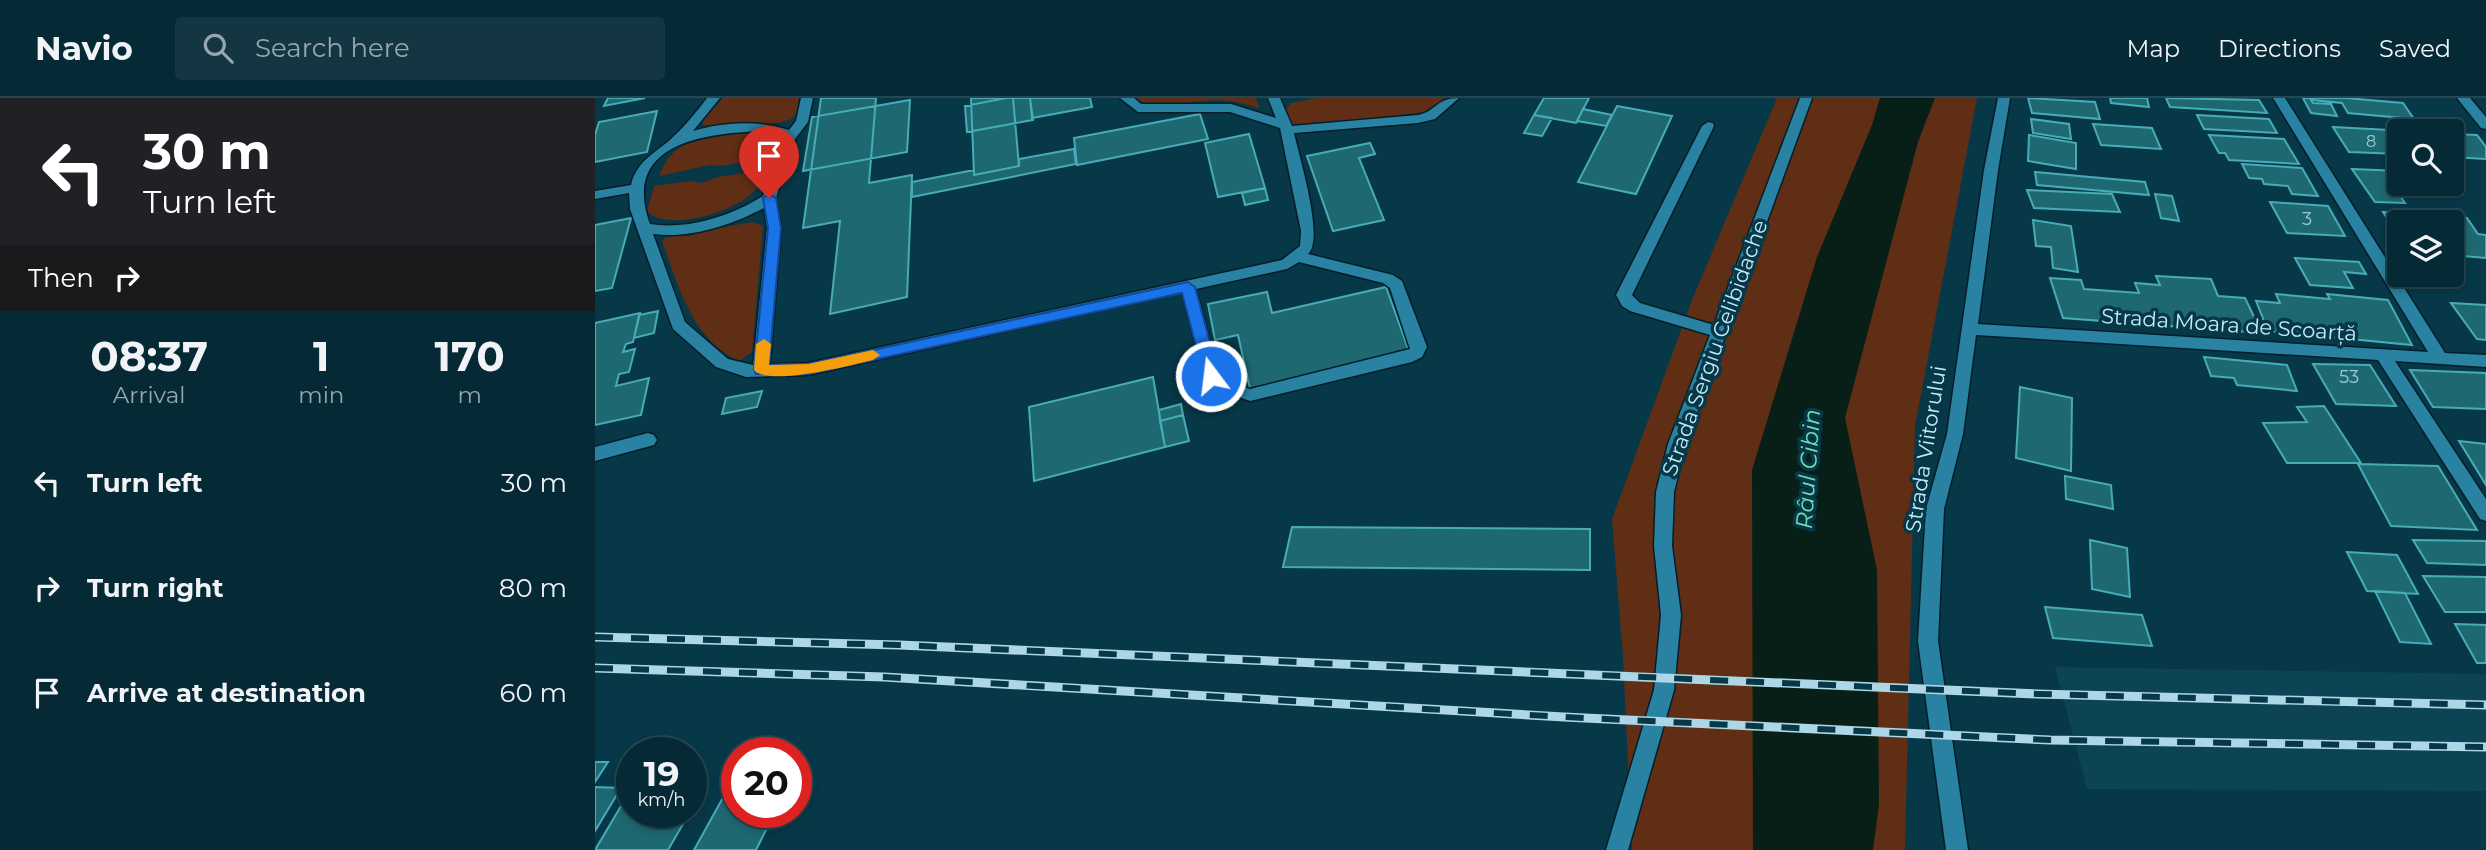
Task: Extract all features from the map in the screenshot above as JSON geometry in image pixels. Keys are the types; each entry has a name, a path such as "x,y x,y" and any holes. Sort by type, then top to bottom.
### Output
{"street":[{"path":"677,141 714,98"},
{"path":"761,370 774,228 769,198 789,138 802,122 807,98"},
{"path":"1126,98 1138,108 1231,108 1286,128 1418,119 1431,116 1453,98"},
{"path":"789,138 786,133 766,127 705,131 677,141 653,157 636,188 635,205 678,325 722,363 745,371 808,369 1287,264 1307,248 1308,231 1286,128 1274,98"},
{"name":"Strada Sergiu Celibidache","path":"1617,850 1664,690 1671,615 1663,546 1665,492 1677,444 1806,98"},
{"name":"Strada Viitorului","path":"1958,850 1929,642 1934,509 1955,434 2004,98"},
{"path":"2279,98 2440,358"},
{"path":"2463,98 2486,125"},
{"path":"1708,126 1624,295 1627,302 1635,307 1719,332"},
{"path":"595,195 636,188"},
{"path":"644,228 656,231 676,229 720,220 743,214 769,198"},
{"path":"1188,287 1211,376 1238,392 1250,395 1406,358 1416,353 1419,347 1397,285 1388,279 1299,257"},
{"name":"Strada Moara de Scoarță","path":"1969,329 2486,361"},
{"path":"2382,355 2486,514"},
{"path":"595,454 648,440"}],"shaded area":[{"path":"723,98 799,98 796,114 779,123 703,125 702,120"},
{"path":"1135,98 1256,98 1259,108 1222,100 1162,105 1142,102"},
{"path":"1317,98 1445,98 1425,112 1308,126 1292,125 1285,110 1291,103"},
{"path":"1777,98 1977,98 1915,426 1905,850 1632,850 1623,657 1612,519 1692,300"},
{"path":"745,131 766,135 771,142 767,159 710,165 659,176 673,153 693,140"},
{"path":"764,170 755,190 746,198 719,212 686,220 670,220 647,211 654,186 690,181 702,183 718,177"},
{"path":"753,222 763,226 752,352 739,361 709,340 698,325 681,293 662,241 666,237"},
{"path":"2055,667 2486,674 2486,791 2087,789"}],"water":[{"name":"Râul Cibin","path":"1880,98 1935,98 1918,142 1845,418 1877,570 1879,804 1873,850 1753,850 1752,470 1817,257 1872,125"}],"building":[{"path":"608,98 645,98 604,106"},
{"path":"821,98 876,98 869,183 912,175 907,297 830,314 840,221 803,228"},
{"path":"971,98 1013,98 1019,166 974,175"},
{"path":"1006,98 1030,98 1033,120 967,132 965,106"},
{"path":"1030,98 1090,98 1092,107 1032,118"},
{"path":"1544,98 1589,98 1576,123 1534,115"},
{"path":"2028,98 2095,102 2100,119 2032,113"},
{"path":"2110,98 2147,98 2149,107 2111,103"},
{"path":"2166,98 2259,100 2267,113 2170,107"},
{"path":"2303,98 2346,98 2403,103 2414,119 2348,113 2342,103 2311,100 2313,103 2331,104 2337,116 2311,113"},
{"path":"910,100 907,152 803,171 812,117"},
{"path":"1617,106 1672,116 1636,194 1578,182"},
{"path":"1583,109 1612,115 1606,126 1577,121"},
{"path":"657,111 647,152 595,162 595,135 599,122"},
{"path":"1200,114 1208,139 1077,165 1074,138"},
{"path":"1534,115 1552,118 1542,136 1524,133"},
{"path":"2197,115 2269,119 2277,133 2204,129"},
{"path":"2031,119 2069,124 2071,139 2033,133"},
{"path":"2093,124 2152,128 2161,149 2101,145"},
{"path":"2333,127 2387,130 2387,154 2349,152"},
{"path":"1249,134 1265,188 1218,197 1205,143"},
{"path":"2464,134 2477,135 2486,147 2486,159 2464,158"},
{"path":"2029,135 2076,143 2076,169 2028,161"},
{"path":"2209,135 2284,139 2299,164 2229,160 2225,153 2219,153"},
{"path":"1370,143 1375,154 1359,158 1384,220 1333,231 1307,156"},
{"path":"1074,149 1076,164 912,197 912,182 974,170 974,175 1019,166 1019,159"},
{"path":"2242,164 2302,168 2318,196 2292,194 2288,186 2264,184 2262,179 2249,178"},
{"path":"2352,169 2387,170 2387,196 2400,196 2405,203 2375,202"},
{"path":"2035,172 2145,182 2149,195 2037,185"},
{"path":"1265,188 1268,200 1245,205 1242,193"},
{"path":"2027,190 2112,194 2120,212 2034,208"},
{"path":"2155,194 2172,196 2179,221 2161,218"},
{"path":"2270,202 2328,206 2345,236 2287,233"},
{"path":"631,218 612,288 595,291 595,225"},
{"path":"2464,218 2467,218 2478,234 2486,235 2486,258 2464,256"},
{"path":"2033,220 2071,226 2078,272 2053,268 2051,247 2036,246"},
{"path":"2295,258 2359,262 2366,274 2344,272 2353,288 2310,285"},
{"path":"2156,276 2211,279 2218,296 2245,298 2262,333 2063,318 2050,278 2081,280 2084,289 2139,293 2135,283 2160,285"},
{"path":"1386,287 1409,351 1250,389 1238,335 1215,340 1208,304 1267,292 1272,313"},
{"path":"2276,294 2330,299 2327,294 2388,300 2412,345 2268,331 2256,301 2280,303"},
{"path":"2451,303 2486,305 2486,340 2477,339"},
{"path":"658,311 654,333 634,338 639,315"},
{"path":"640,313 633,342 626,344 623,352 635,349 629,372 619,374 616,386 649,378 641,415 595,425 595,323"},
{"path":"2204,357 2287,365 2297,391 2237,385 2234,378 2211,376"},
{"path":"2313,364 2370,365 2396,406 2336,404"},
{"path":"2410,370 2486,373 2486,409 2433,407"},
{"path":"1153,377 1165,447 1034,481 1029,407"},
{"path":"2020,387 2072,398 2071,471 2016,458"},
{"path":"762,391 757,407 722,414 726,398"},
{"path":"1181,404 1183,415 1160,421 1159,410"},
{"path":"2324,406 2361,463 2287,463 2263,423 2307,422 2297,407"},
{"path":"1183,415 1189,441 1165,447 1160,421"},
{"path":"2459,441 2486,444 2486,485"},
{"path":"2358,464 2438,466 2477,530 2391,526"},
{"path":"2065,476 2111,485 2113,509 2066,499"},
{"path":"1292,527 1590,529 1590,570 1283,567"},
{"path":"2090,540 2127,548 2130,597 2092,589"},
{"path":"2413,540 2486,541 2486,565 2427,563"},
{"path":"2347,552 2397,555 2418,594 2367,591"},
{"path":"2423,576 2486,577 2486,612 2445,612"},
{"path":"2375,591 2405,593 2431,644 2400,642"},
{"path":"2045,607 2142,615 2152,646 2053,638"},
{"path":"2455,624 2486,625 2486,663 2477,663"},
{"path":"595,762 608,762 595,782"},
{"path":"595,787 616,788 616,796 595,831"},
{"path":"721,801 721,828 767,828 756,850 694,850"},
{"path":"616,815 616,828 681,828 668,850 595,850"}],"railway":[{"path":"595,637 899,645 2037,694 2486,705"},
{"path":"595,668 884,677 1564,717 2050,740 2486,747"}],"slow traffic":[{"path":"764,344 761,370 808,369 873,355"}],"route":[{"path":"769,198 774,228 761,370 808,369 1188,287 1211,376"}]}
